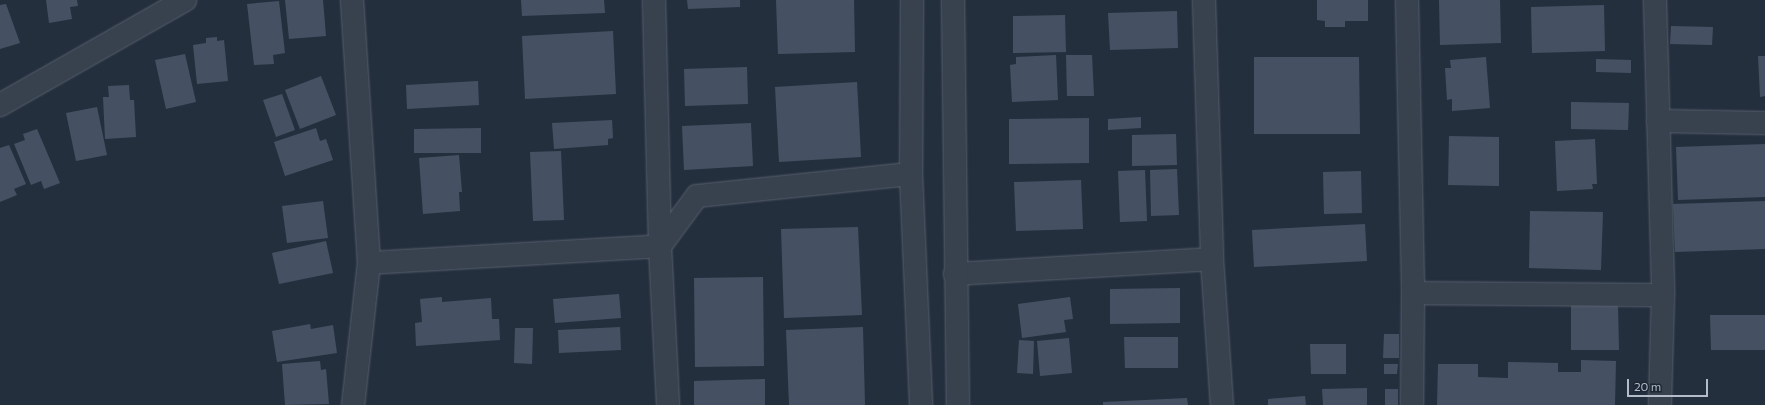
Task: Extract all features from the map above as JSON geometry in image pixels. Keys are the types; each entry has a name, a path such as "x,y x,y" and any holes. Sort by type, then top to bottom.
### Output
{"street":[{"path":"0,105 185,0"},
{"path":"352,0 369,263 353,405"},
{"path":"654,0 660,246 668,405"},
{"path":"912,0 911,174 921,405"},
{"path":"953,0 955,274 958,405"},
{"path":"1204,0 1212,259 1222,405"},
{"path":"1406,0 1413,293 1412,405"},
{"path":"1655,0 1663,295 1660,405"},
{"path":"1658,121 1765,123"},
{"path":"660,246 696,196 911,174"},
{"path":"369,263 660,246"},
{"path":"955,274 1212,259"},
{"path":"1413,293 1663,295"}],"building":[{"path":"46,0 77,0 78,6 70,7 72,19 49,23"},
{"path":"285,0 323,0 326,36 289,39"},
{"path":"521,0 604,0 605,13 522,16"},
{"path":"687,0 740,0 740,7 688,9"},
{"path":"776,0 854,0 855,52 778,54"},
{"path":"1317,0 1368,0 1368,21 1345,21 1345,27 1325,27 1325,21 1317,20"},
{"path":"1439,0 1500,0 1501,43 1440,45"},
{"path":"279,1 285,53 273,55 274,64 254,65 247,4"},
{"path":"6,4 20,43 0,49 0,5"},
{"path":"1604,5 1605,51 1532,53 1531,7"},
{"path":"1177,11 1178,48 1110,50 1108,13"},
{"path":"1065,15 1066,52 1013,53 1013,16"},
{"path":"1671,26 1713,27 1712,45 1670,44"},
{"path":"613,31 616,94 525,99 522,36"},
{"path":"217,37 217,41 224,40 228,81 197,84 193,45 206,43 206,38"},
{"path":"185,54 196,102 166,109 155,60"},
{"path":"1056,55 1058,100 1012,102 1010,65 1016,64 1016,57"},
{"path":"1066,55 1092,55 1094,96 1067,96"},
{"path":"1758,56 1765,56 1765,96 1760,97"},
{"path":"1254,57 1359,57 1360,134 1254,134"},
{"path":"1486,57 1490,108 1452,111 1452,99 1447,100 1445,68 1451,68 1450,60"},
{"path":"1596,59 1631,60 1631,73 1596,72"},
{"path":"747,67 748,104 685,106 684,69"},
{"path":"321,76 336,115 300,129 285,90"},
{"path":"478,81 479,105 407,109 406,85"},
{"path":"857,82 861,157 779,162 775,87"},
{"path":"129,85 130,100 134,100 136,137 105,139 103,97 109,97 108,86"},
{"path":"282,94 295,130 276,137 263,100"},
{"path":"1571,102 1629,103 1628,130 1571,129"},
{"path":"97,107 107,155 76,161 66,113"},
{"path":"1141,117 1141,128 1108,130 1108,119"},
{"path":"1089,118 1089,163 1009,164 1009,119"},
{"path":"612,120 613,138 608,139 608,145 554,149 552,123"},
{"path":"751,123 753,166 684,170 682,126"},
{"path":"316,128 320,141 326,139 333,160 285,176 274,142"},
{"path":"481,128 481,153 414,153 414,129"},
{"path":"37,129 60,183 44,189 41,181 31,185 14,144 25,140 23,134"},
{"path":"1176,134 1177,165 1132,166 1132,135"},
{"path":"1449,136 1499,137 1499,186 1448,185"},
{"path":"1595,139 1597,184 1592,184 1593,189 1557,191 1555,141"},
{"path":"1765,144 1765,197 1678,200 1676,147"},
{"path":"9,145 26,184 14,189 17,195 0,202 0,148"},
{"path":"561,151 564,220 533,221 530,152"},
{"path":"459,155 462,192 459,192 460,211 423,214 419,158"},
{"path":"1177,169 1179,215 1151,216 1150,170"},
{"path":"1145,170 1147,221 1120,222 1118,171"},
{"path":"1361,171 1362,213 1324,214 1323,172"},
{"path":"1081,180 1083,229 1016,231 1014,182"},
{"path":"323,201 328,238 287,243 282,206"},
{"path":"1765,201 1765,249 1675,252 1673,204"},
{"path":"1530,211 1603,212 1601,270 1529,268"},
{"path":"1365,224 1367,261 1254,267 1252,230"},
{"path":"858,227 862,315 784,318 781,229"},
{"path":"326,241 333,273 279,284 272,253"},
{"path":"763,277 764,366 695,367 694,278"},
{"path":"1180,288 1180,323 1110,324 1110,289"},
{"path":"619,294 621,318 555,323 553,299"},
{"path":"442,297 442,302 491,298 492,319 499,319 500,340 416,346 415,323 422,322 420,299"},
{"path":"1070,297 1073,319 1064,320 1066,332 1022,338 1018,304"},
{"path":"1571,305 1618,305 1619,350 1571,350"},
{"path":"1710,315 1765,315 1765,350 1711,350"},
{"path":"310,324 311,329 333,325 337,353 277,362 272,331"},
{"path":"620,327 621,350 559,353 558,330"},
{"path":"863,327 865,405 789,405 786,330"},
{"path":"515,328 533,328 532,364 514,363"},
{"path":"1384,334 1399,334 1399,358 1383,358"},
{"path":"1124,337 1178,337 1178,368 1125,368"},
{"path":"1069,338 1072,373 1040,376 1037,341"},
{"path":"1019,340 1034,341 1033,374 1017,373"},
{"path":"1310,344 1346,344 1346,374 1311,374"},
{"path":"1581,360 1616,361 1615,405 1437,405 1438,364 1478,364 1478,377 1508,378 1508,362 1558,363 1558,372 1581,372"},
{"path":"320,361 321,370 326,369 329,404 285,405 282,364"},
{"path":"1384,364 1398,364 1397,374 1384,374"},
{"path":"765,379 765,405 694,405 694,381"},
{"path":"1367,388 1367,405 1323,405 1322,389"},
{"path":"1385,389 1398,389 1398,405 1385,405"},
{"path":"1305,396 1306,405 1268,405 1268,399"},
{"path":"1187,398 1188,405 1103,405 1103,402"}]}
